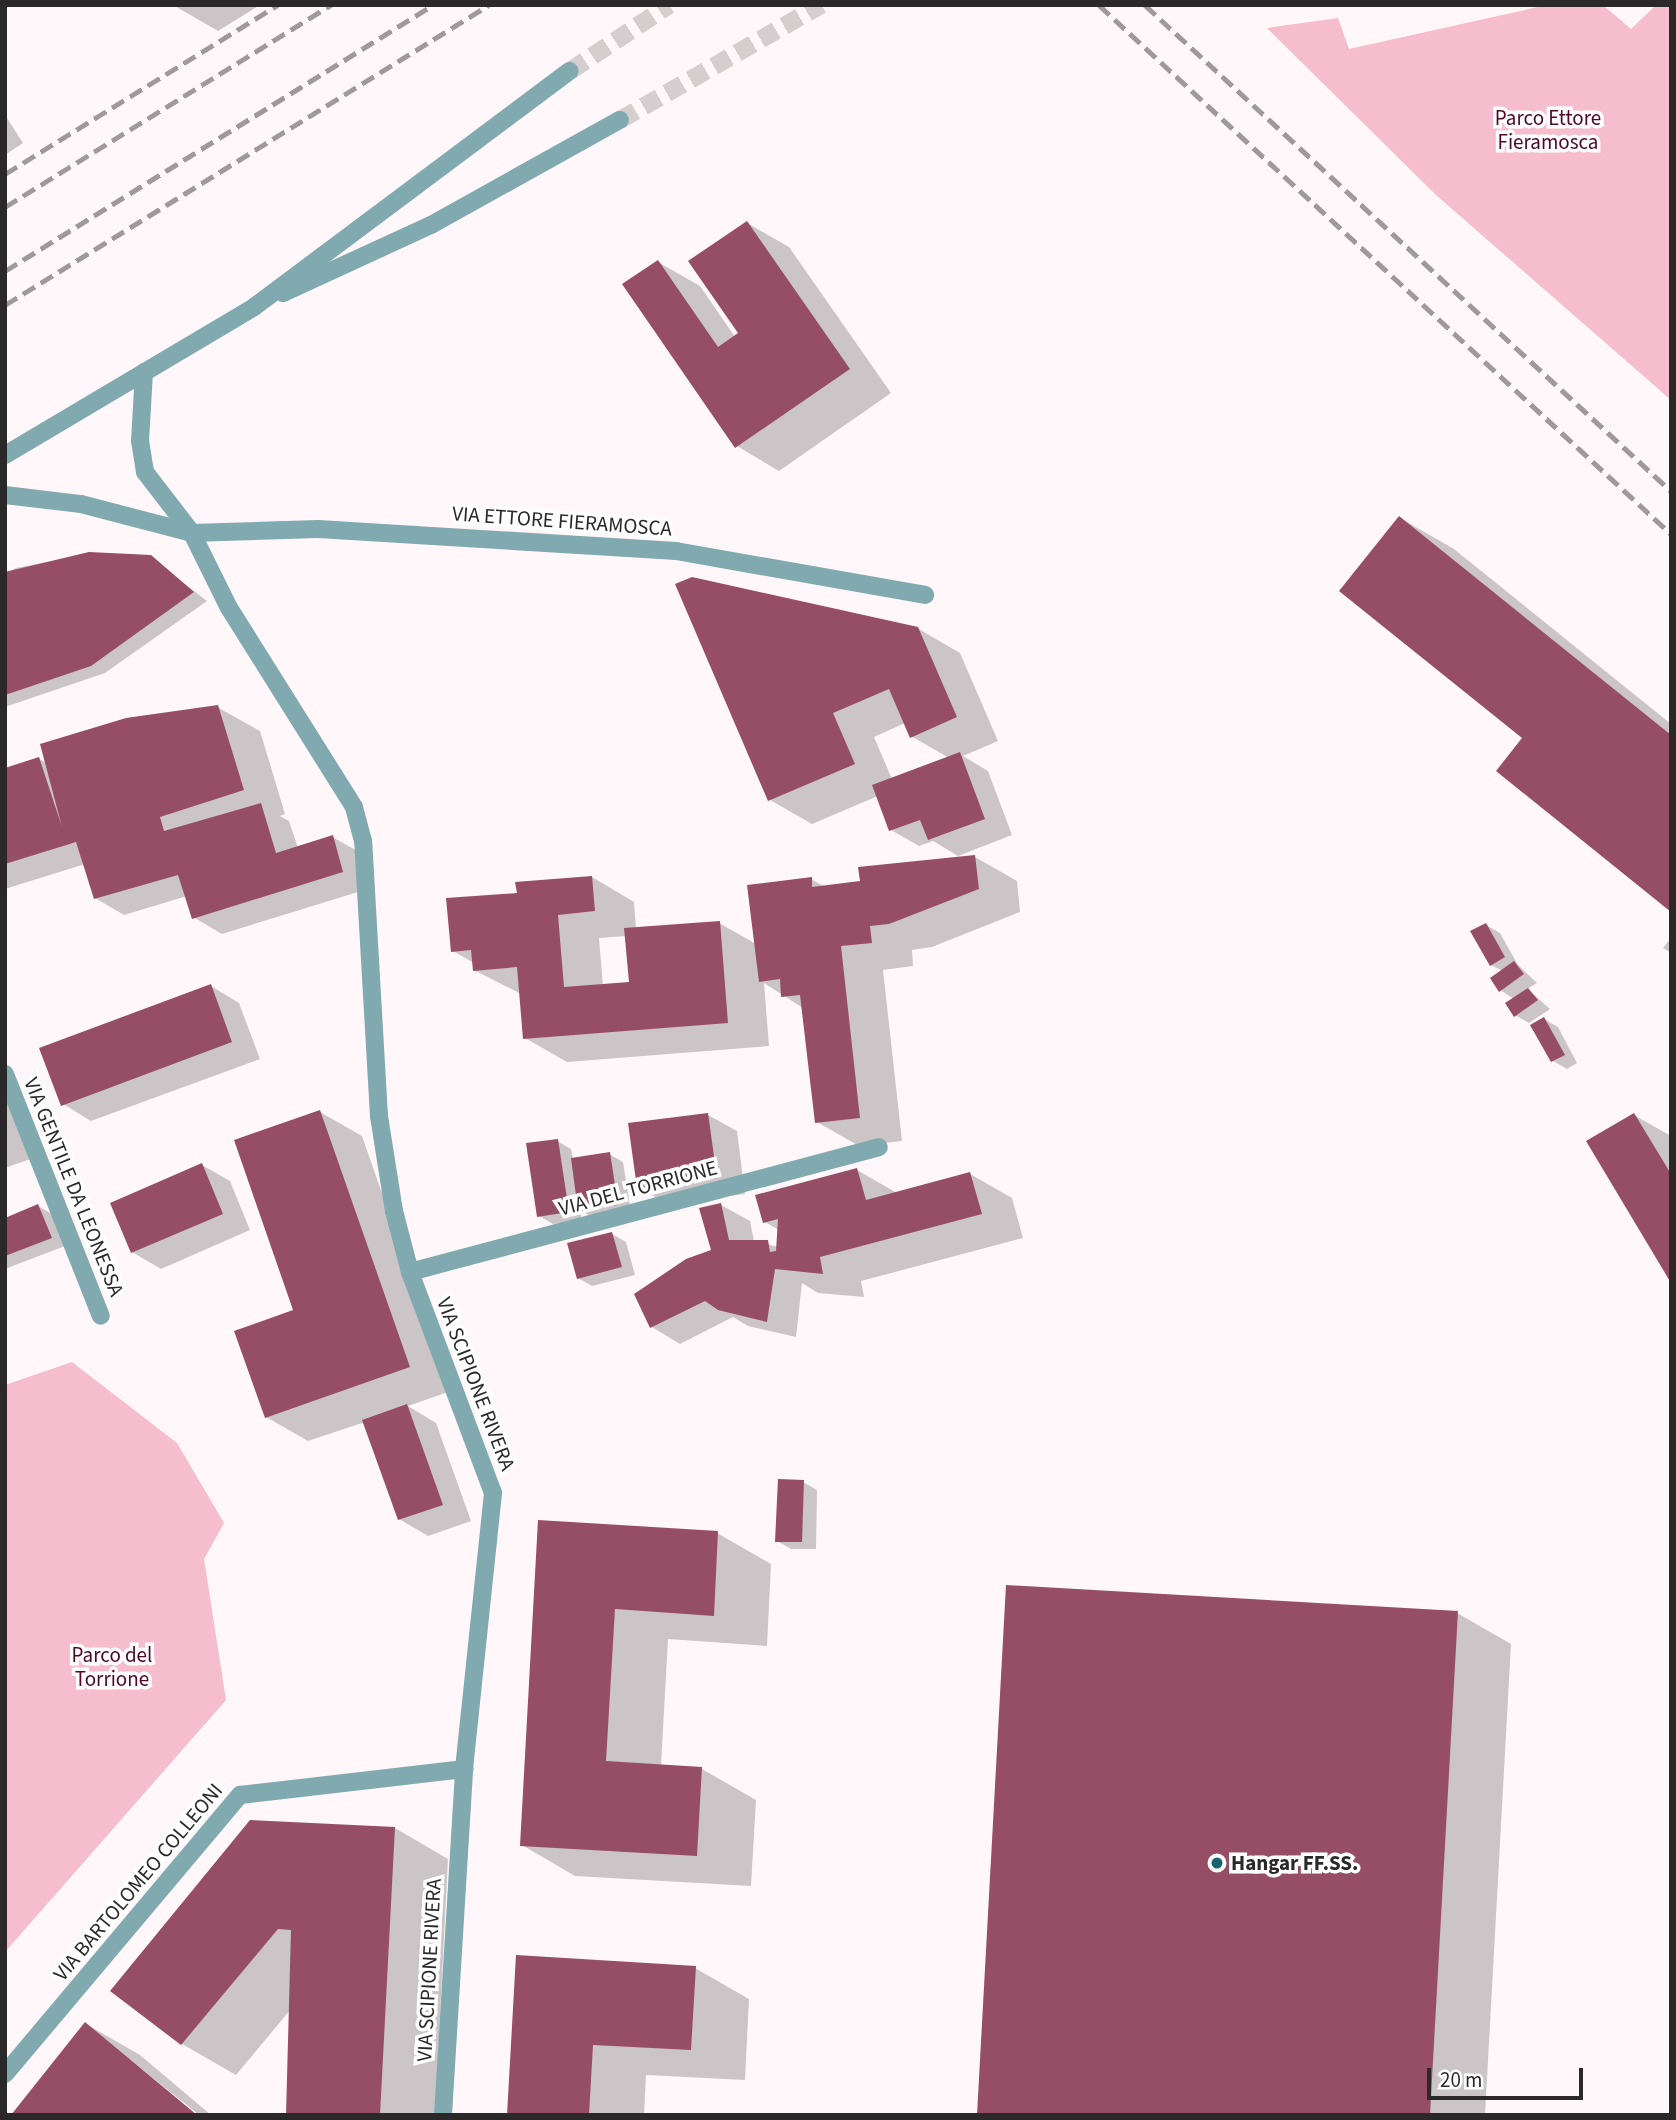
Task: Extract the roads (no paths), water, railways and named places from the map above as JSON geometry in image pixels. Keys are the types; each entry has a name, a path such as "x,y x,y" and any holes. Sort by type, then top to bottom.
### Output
{"street":[{"path":"254,307 570,71"},
{"path":"5,455 254,307 431,225 620,120"},
{"path":"144,372 140,441 145,472 191,533"},
{"name":"VIA ETTORE FIERAMOSCA","path":"5,495 81,504 191,533 318,529 676,551 925,595"},
{"name":"VIA SCIPIONE RIVERA","path":"191,533 229,608 354,807 363,841 384,1161 410,1272 494,1493 464,1769 443,2115"},
{"name":"VIA GENTILE DA LEONESSA","path":"5,1074 101,1316"},
{"name":"VIA DEL TORRIONE","path":"410,1272 879,1147"},
{"name":"VIA BARTOLOMEO COLLEONI","path":"5,2074 240,1795 464,1769"}],"tunnel":[{"path":"570,71 669,5"},
{"path":"620,120 821,5"}],"railway":[{"path":"5,174 278,5"},
{"path":"5,207 331,5"},
{"path":"5,271 433,5"},
{"path":"5,305 489,5"},
{"path":"1099,5 1671,534"},
{"path":"1145,5 1671,491"}],"place":[{"name":"Hangar FF.SS.","path":"1217,1863"}],"park label":[{"name":"Parco Ettore Fieramosca","path":"1548,130"},
{"name":"Parco del Torrione","path":"112,1667"}]}
